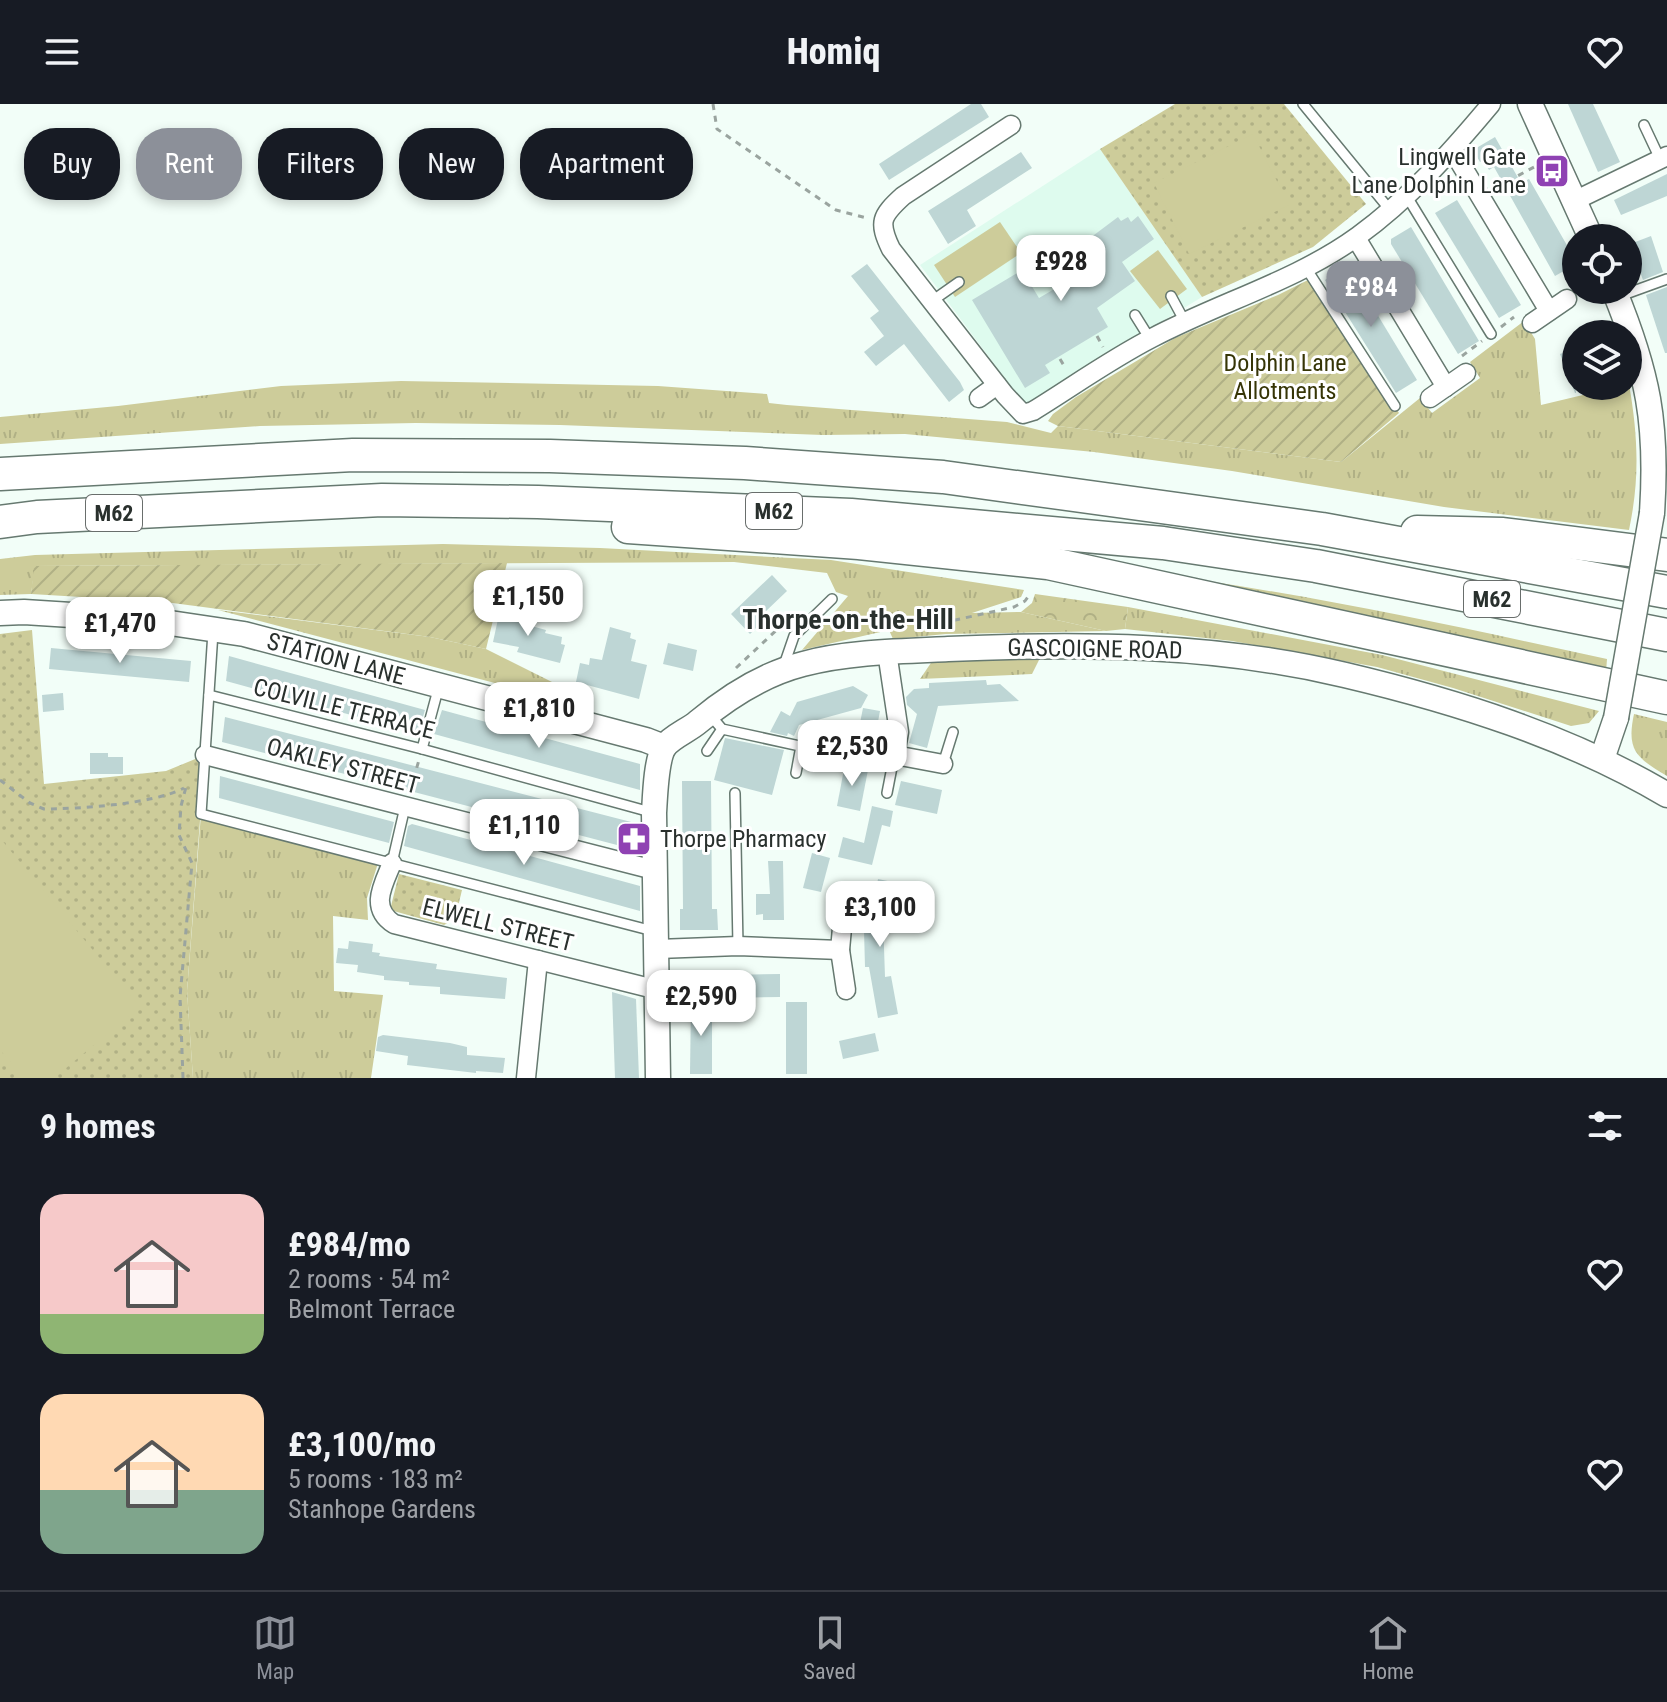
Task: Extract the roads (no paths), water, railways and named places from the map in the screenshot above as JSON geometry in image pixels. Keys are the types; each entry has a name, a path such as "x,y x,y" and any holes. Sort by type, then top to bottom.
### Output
{"highway":[{"name":"M62","path":"0,474 353,455 550,456 745,463 943,477 1322,529 1667,592"},
{"name":"M62","path":"0,522 37,517 382,500 851,515 1163,543 1331,569 1667,635"},
{"path":"229,507 531,520 859,543 1048,563 1667,698"},
{"path":"1322,529 1503,534 1667,555"}],"street":[{"path":"1011,125 903,196 889,208 882,221 883,233 891,249 1023,414 1033,411 1150,339 1306,268 1356,238 1453,151 1491,104"},
{"path":"1530,104 1585,224"},
{"path":"1453,151 1549,311"},
{"path":"1574,201 1664,158"},
{"path":"1356,238 1446,387"},
{"path":"1532,323 1562,302"},
{"path":"1602,759 1616,718 1652,513 1659,406 1619,304"},
{"path":"1430,398 1466,373"},
{"path":"979,398 997,385"},
{"name":"STATION LANE","path":"0,613 93,616 244,634 664,747"},
{"name":"GASCOIGNE ROAD","path":"664,747 718,715 750,685 805,663 887,652 1047,644 1131,646 1240,655 1345,675 1483,714 1602,759 1667,795"},
{"path":"887,652 899,732 894,760 943,764"},
{"path":"658,1078 654,813 656,780 664,747"},
{"name":"OAKLEY STREET","path":"205,755 654,870"},
{"name":"ELWELL STREET","path":"392,863 379,905 383,917 394,924 658,990"},
{"path":"843,917 840,950 846,990"},
{"path":"657,940 840,950"},
{"path":"526,1078 538,960"}],"lane":[{"path":"1303,104 1390,210"},
{"path":"1644,125 1664,158"},
{"path":"1406,195 1491,334"},
{"path":"1306,268 1395,406"},
{"path":"1642,286 1667,279"},
{"path":"932,301 959,282"},
{"path":"1171,296 1185,322"},
{"path":"1135,315 1150,339"},
{"path":"782,671 794,636 832,599"},
{"path":"213,628 201,814 392,863 657,940"},
{"path":"422,749 439,686"},
{"name":"COLVILLE TERRACE","path":"209,695 654,813"},
{"path":"707,751 718,715 818,750"},
{"path":"943,764 953,732"},
{"path":"796,773 801,746"},
{"path":"842,755 894,760 887,793"},
{"path":"735,793 738,946"},
{"path":"392,863 405,807"}],"place":[{"name":"Lingwell Gate Lane Dolphin Lane","path":"1552,171"},
{"name":"Thorpe Pharmacy","path":"634,839"}],"district":[{"name":"Thorpe-on-the-Hill","path":"848,619"}],"park label":[{"name":"Dolphin Lane Allotments","path":"1285,377"}]}
